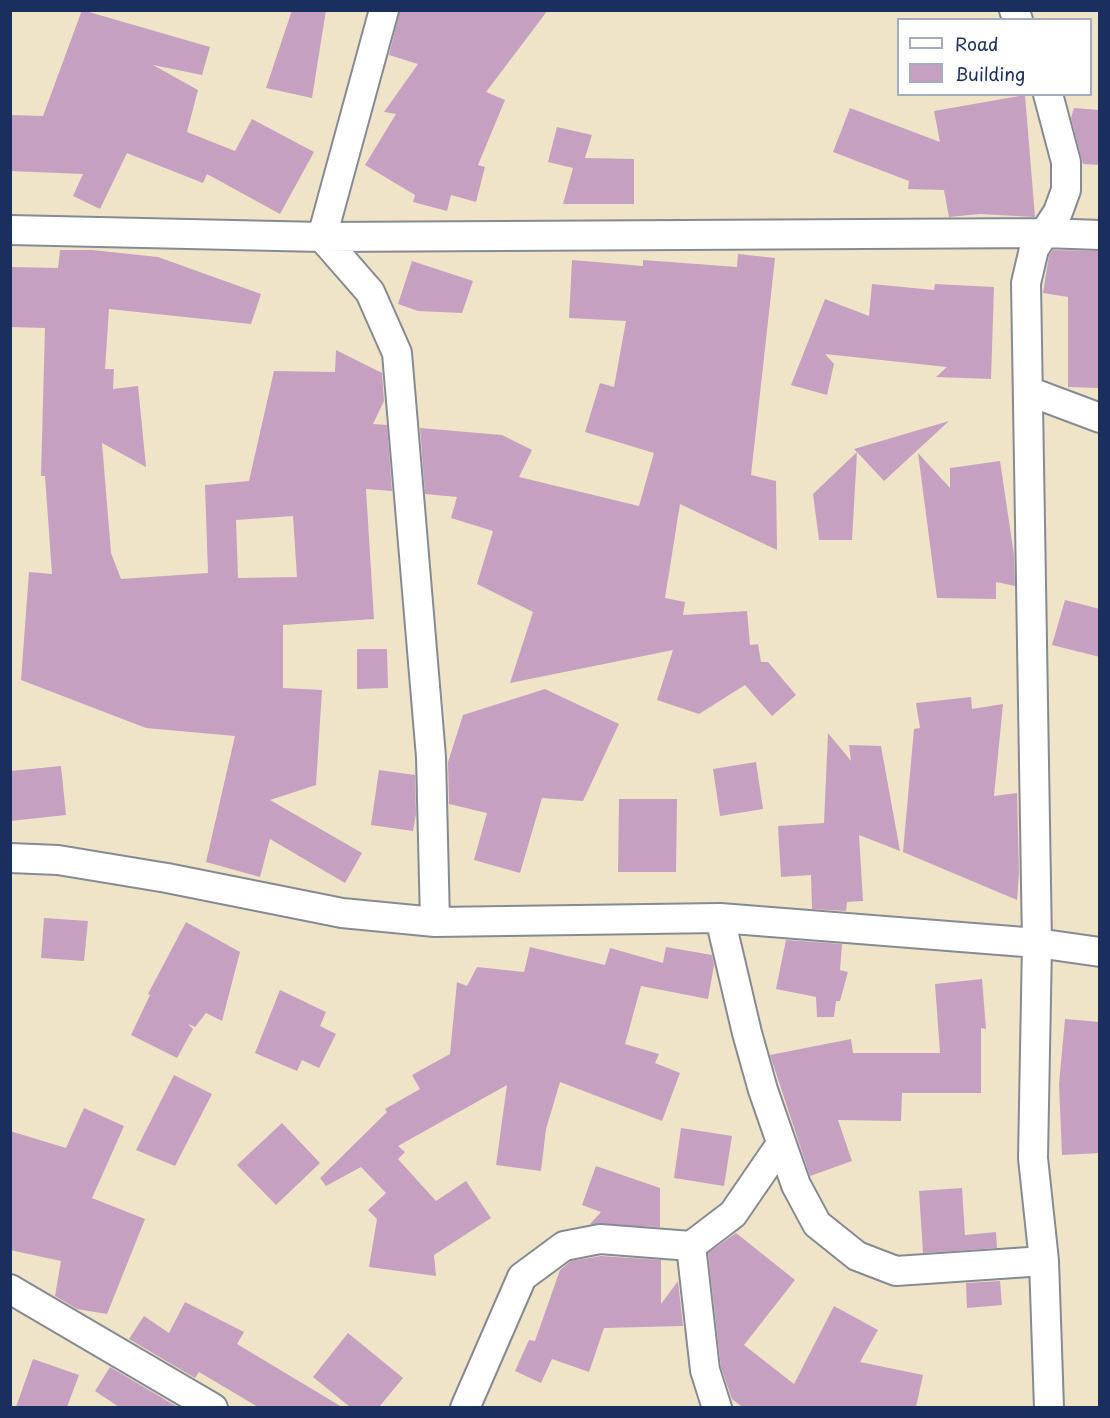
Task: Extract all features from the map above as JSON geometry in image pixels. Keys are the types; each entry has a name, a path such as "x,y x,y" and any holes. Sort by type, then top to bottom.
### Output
{"street":[{"path":"322,237 384,10"},
{"path":"1049,96 1066,162 1066,190 1058,212 1034,249 1026,283 1037,943 1033,1158 1044,1261 1049,1407"},
{"path":"10,231 322,237 1045,233 1100,235"},
{"path":"322,237 370,292 397,353 430,746 435,922"},
{"path":"1028,392 1100,418"},
{"path":"10,858 58,860 167,878 342,913 435,922 720,918 1037,943 1100,951"},
{"path":"720,918 747,1033 781,1143 796,1185 817,1224 857,1256 896,1271 1044,1261"},
{"path":"465,1407 522,1277 564,1246 600,1239 691,1246 733,1214 781,1143"},
{"path":"691,1246 705,1370 717,1407"},
{"path":"10,1288 213,1407"}],"building":[{"path":"82,10 210,47 202,75 153,65 198,90 187,132 235,151 252,119 314,152 280,214 207,174 203,183 127,153 100,209 73,196 83,174 10,171 10,115 43,116"},
{"path":"292,10 326,10 312,98 266,88"},
{"path":"400,10 548,10 486,92 505,100 478,165 485,167 476,202 451,195 447,211 413,202 415,195 365,165 396,114 384,112 418,64 389,55"},
{"path":"1025,96 1035,217 980,214 949,217 944,190 908,189 909,181 833,152 850,108 940,142 934,111"},
{"path":"1074,108 1100,110 1100,165 1083,164 1071,118"},
{"path":"557,127 592,135 585,158 634,159 634,204 563,204 573,168 548,162"},
{"path":"60,250 92,250 158,257 261,294 251,324 109,309 105,369 114,369 113,389 138,386 146,467 102,443 111,553 121,579 208,573 205,485 249,481 274,371 335,372 336,350 382,373 384,401 373,424 387,425 392,491 366,489 374,619 283,625 283,688 322,690 316,785 270,800 362,853 345,883 270,839 260,877 206,862 235,736 146,728 21,680 29,572 52,574 45,476 41,476 45,328 10,327 10,267 58,268","holes":["293,516 297,577 238,578 236,520"]},
{"path":"1053,250 1100,251 1100,388 1068,387 1068,297 1043,293 1049,256"},
{"path":"738,254 775,258 751,475 776,481 777,550 680,504 665,598 685,602 683,615 747,611 750,645 758,644 761,662 768,662 796,695 772,716 745,685 699,714 657,700 673,650 510,683 533,612 477,584 493,531 451,518 457,497 425,494 420,428 502,435 532,450 519,477 639,506 654,453 585,432 600,383 614,387 626,321 569,318 572,260 643,266 643,260 737,267"},
{"path":"412,261 473,281 462,313 418,311 398,304"},
{"path":"872,284 934,290 935,284 994,287 991,379 936,377 947,367 825,354 834,364 827,395 791,385 825,299 869,316"},
{"path":"949,421 884,481 854,449"},
{"path":"857,452 852,540 819,540 813,494"},
{"path":"918,453 950,488 950,468 1000,461 1014,555 1015,586 996,582 996,599 937,598"},
{"path":"1065,600 1100,609 1100,657 1052,645"},
{"path":"357,649 387,649 388,688 357,689"},
{"path":"545,689 619,724 583,801 542,798 520,873 474,860 487,813 449,804 448,762 463,715"},
{"path":"971,697 972,709 1003,704 994,796 1017,793 1019,873 1017,900 903,852 914,729 920,728 916,703"},
{"path":"828,733 851,761 849,745 881,746 900,851 859,835 863,901 847,902 846,911 812,909 811,875 781,877 778,826 824,823"},
{"path":"756,762 763,809 720,816 713,769"},
{"path":"61,766 66,815 10,821 10,771"},
{"path":"379,770 415,775 416,814 413,831 371,825"},
{"path":"619,799 677,799 676,872 618,872"},
{"path":"44,918 88,921 84,961 41,958"},
{"path":"186,922 240,952 222,1021 206,1013 195,1027 188,1024 193,1029 177,1058 131,1035 150,995 148,994"},
{"path":"786,940 842,944 840,970 848,972 840,1001 836,1001 834,1017 817,1017 816,997 776,989"},
{"path":"530,947 605,965 610,948 663,963 666,947 712,955 714,965 708,999 641,986 625,1044 659,1054 655,1063 680,1073 662,1121 560,1082 546,1129 541,1171 496,1165 507,1085 398,1146 405,1152 398,1159 436,1201 466,1181 491,1218 434,1255 436,1276 369,1267 377,1219 368,1210 386,1193 361,1167 326,1186 320,1178 387,1112 385,1109 420,1089 412,1075 450,1054 457,982 467,986 477,967 524,972"},
{"path":"982,979 986,1029 981,1028 981,1093 902,1093 901,1121 838,1120 852,1161 810,1176 770,1055 851,1039 853,1053 940,1053 935,984"},
{"path":"280,990 326,1012 320,1026 336,1034 319,1068 302,1060 297,1071 255,1053"},
{"path":"1065,1019 1100,1022 1100,1153 1062,1155 1059,1084"},
{"path":"174,1075 212,1094 175,1166 136,1150"},
{"path":"84,1108 124,1126 92,1198 145,1219 107,1314 77,1309 55,1296 61,1261 10,1250 10,1131 66,1148"},
{"path":"282,1123 320,1163 276,1205 237,1165"},
{"path":"681,1128 732,1136 724,1186 674,1178"},
{"path":"596,1166 660,1188 660,1227 590,1224 601,1212 582,1205"},
{"path":"962,1188 965,1235 996,1232 997,1248 923,1253 919,1191"},
{"path":"736,1233 795,1280 744,1345 794,1384 834,1306 878,1330 860,1362 923,1375 916,1407 742,1407 732,1399 721,1367 708,1253"},
{"path":"601,1256 661,1260 661,1304 678,1281 683,1326 604,1328 589,1372 552,1359 541,1383 515,1371 529,1340 535,1341 560,1270 571,1261"},
{"path":"1000,1281 1002,1305 967,1308 966,1283"},
{"path":"185,1302 244,1332 237,1344 342,1407 258,1407 199,1372 195,1378 129,1339 144,1316 169,1333"},
{"path":"348,1333 403,1378 379,1407 350,1407 313,1377"},
{"path":"33,1359 79,1375 67,1407 16,1407"},
{"path":"110,1367 176,1406 119,1407 95,1391"}]}
